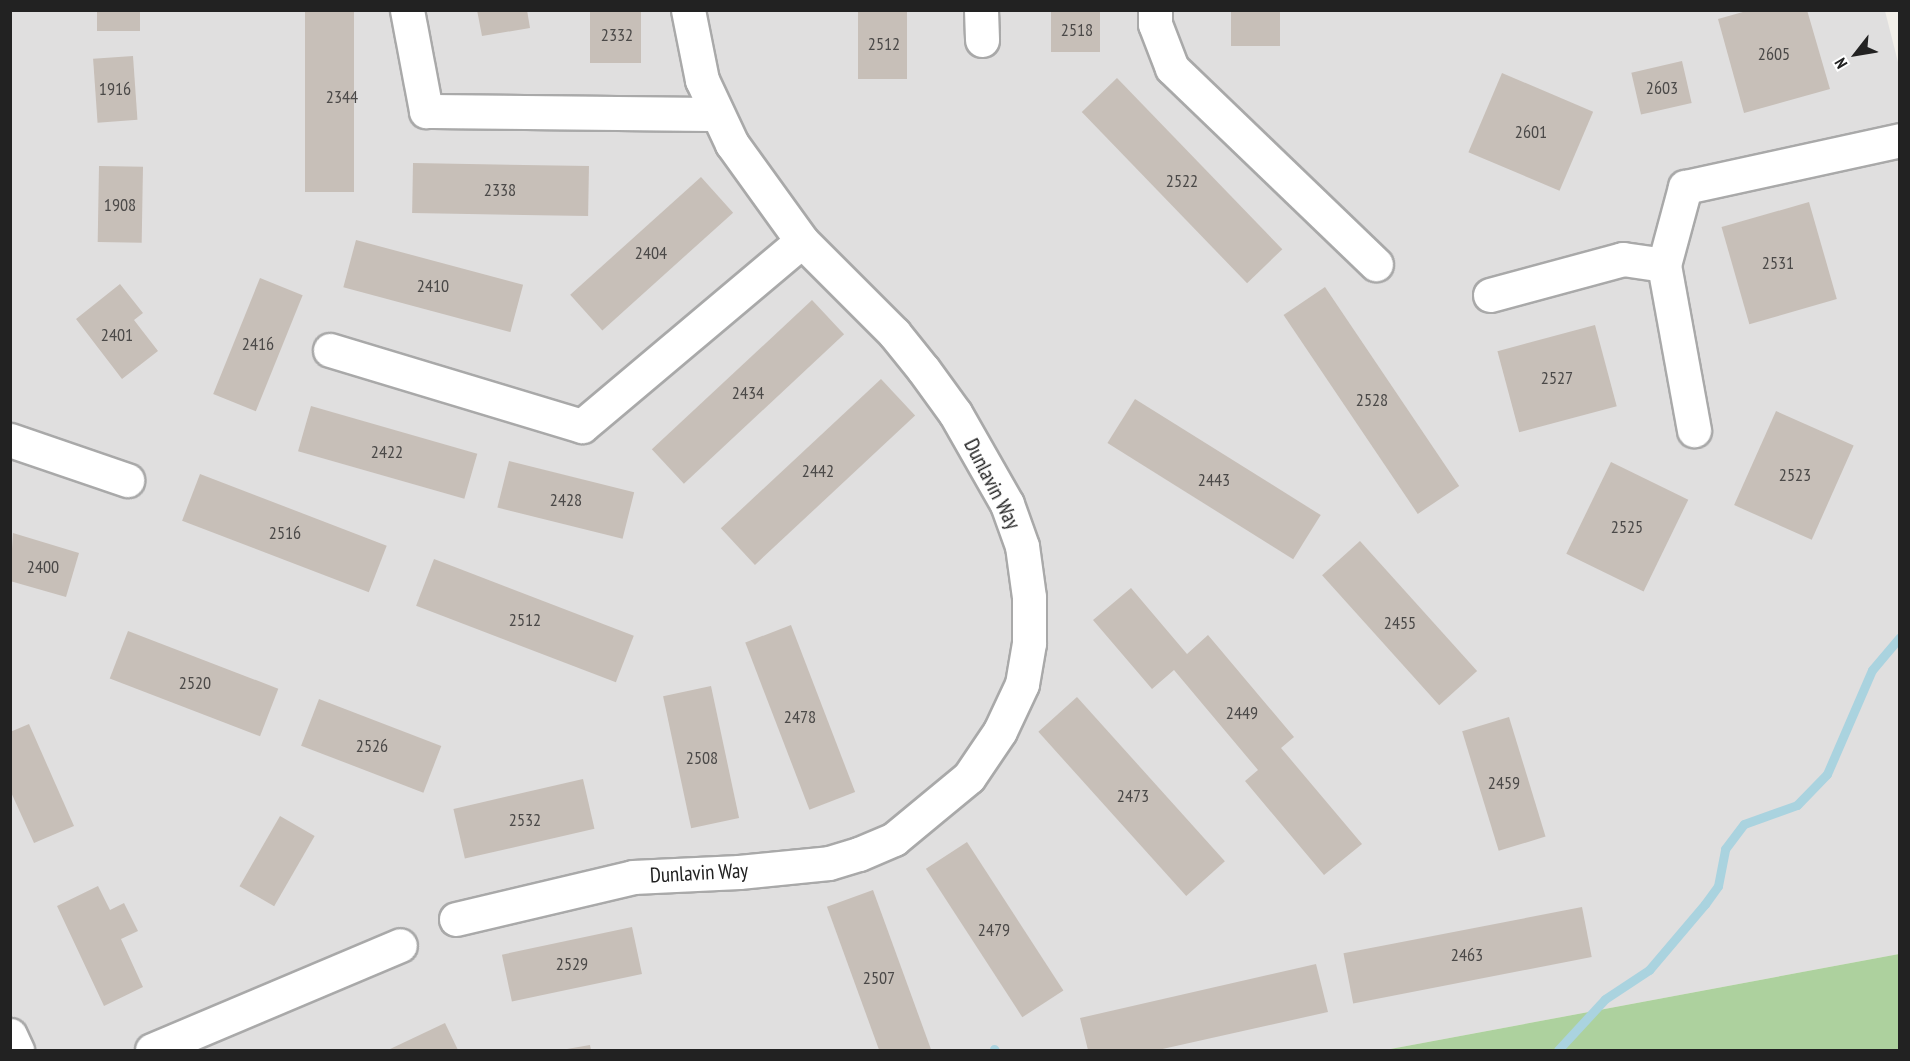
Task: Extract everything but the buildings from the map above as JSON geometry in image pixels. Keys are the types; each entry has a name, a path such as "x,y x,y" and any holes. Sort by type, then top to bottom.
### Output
{"street":[{"path":"407,10 426,111 717,114"},
{"name":"Dunlavin Way","path":"456,919 633,877 739,872 829,863 859,854 894,839 969,777 1000,731 1022,684 1029,643 1029,597 1022,546 1007,504 955,413 923,369 894,333 802,241 732,144 702,80 688,10"},
{"path":"1155,10 1155,24 1172,68 1376,264"},
{"path":"1694,430 1664,265 1685,188 1899,140"},
{"path":"330,350 582,426 802,241"},
{"path":"1490,295 1623,259 1664,265"},
{"path":"10,440 127,480"},
{"path":"152,1050 400,945"},
{"path":"10,1035 17,1050"}],"shaded area":[{"path":"10,11 1885,11 1900,70 1899,954 1385,1050 11,1050"}],"green space":[{"path":"1899,954 1899,1050 1385,1050"}],"waterway":[{"path":"1558,1050 1605,999 1649,970 1705,904 1718,886 1725,849 1744,824 1797,805 1827,774 1872,670 1900,637"}]}
